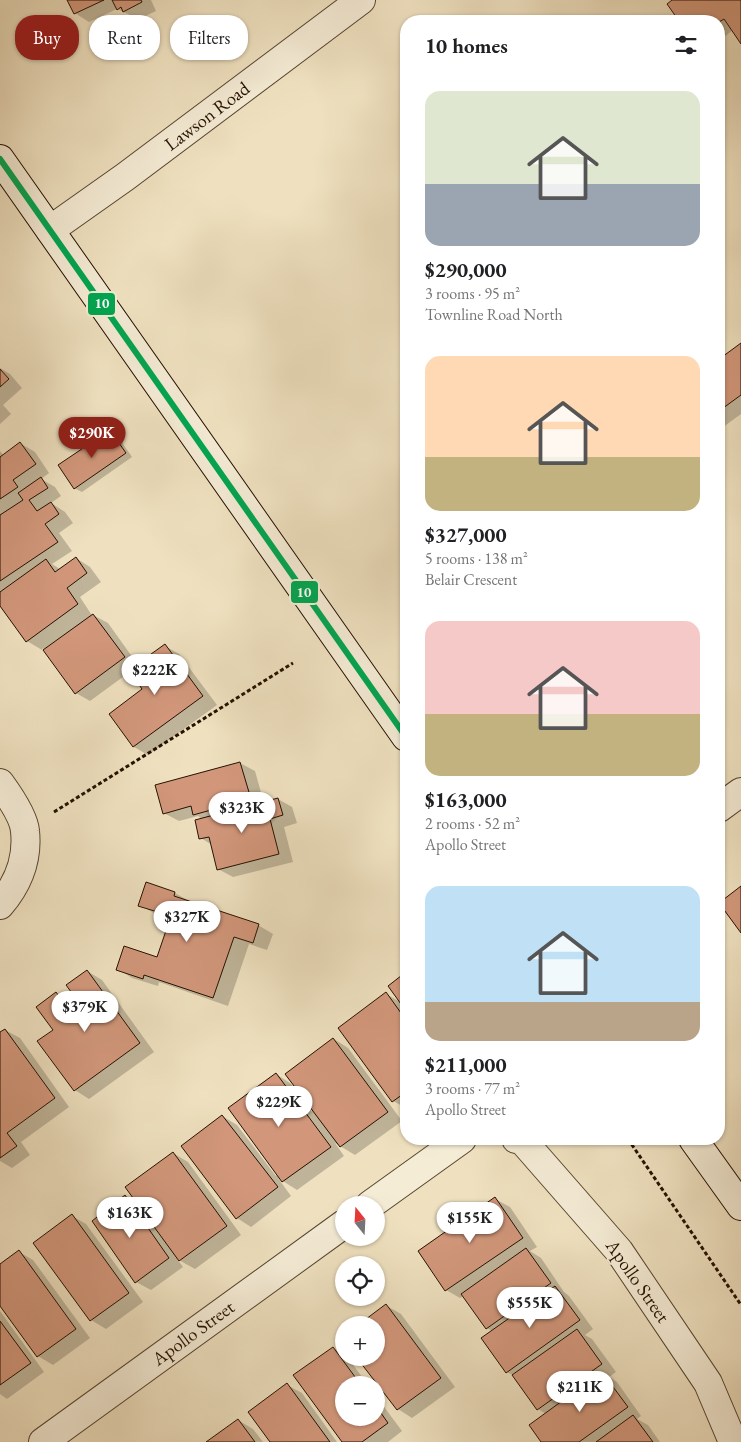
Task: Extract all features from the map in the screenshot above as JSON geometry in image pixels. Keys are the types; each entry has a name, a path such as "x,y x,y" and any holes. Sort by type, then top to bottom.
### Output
{"street":[{"name":"Lawson Road","path":"50,230 126,177 361,0"},
{"path":"0,159 400,728"},
{"path":"0,783 9,795 25,829 23,868 13,890 0,904"},
{"path":"725,804 741,792"},
{"path":"383,1196 454,1145"},
{"name":"Apollo Street","path":"526,1145 619,1251 708,1383 733,1442"},
{"path":"697,1145 741,1206"},
{"name":"Apollo Street","path":"43,1442 335,1231"}],"path":[{"path":"25,829 293,663"},
{"path":"632,1145 741,1305"}],"building":[{"path":"67,0 104,0 74,14"},
{"path":"112,0 141,0 142,2 123,12 121,7 117,10"},
{"path":"672,0 741,0 741,44 725,20 725,15 675,15 667,4"},
{"path":"741,343 741,395 725,407 725,355"},
{"path":"0,369 9,379 0,387"},
{"path":"110,430 126,453 74,489 58,465"},
{"path":"20,442 36,464 13,480 18,487 0,499 0,457"},
{"path":"41,477 48,488 29,500 37,511 51,502 59,514 45,524 58,542 0,581 0,515 23,500 18,493"},
{"path":"76,557 87,573 67,588 78,604 26,642 0,606 0,592 46,559 55,572"},
{"path":"93,614 125,657 75,694 43,650"},
{"path":"165,644 203,696 133,747 109,714 142,689 129,670"},
{"path":"240,762 251,799 193,815 191,806 163,814 155,785"},
{"path":"278,798 283,815 270,819 279,854 217,870 209,837 199,839 195,820"},
{"path":"146,882 175,892 174,896 259,924 253,943 234,937 213,998 144,975 143,979 116,970 124,946 157,957 171,916 138,906"},
{"path":"741,886 741,933 725,911 725,898"},
{"path":"87,970 140,1043 74,1091 37,1041 53,1030 36,1007 56,992 73,1016 83,1008 66,985"},
{"path":"400,977 400,1003 388,986"},
{"path":"386,992 400,1012 400,1096 392,1102 338,1028"},
{"path":"5,1029 55,1098 7,1133 17,1146 0,1158 0,1032"},
{"path":"333,1038 388,1112 340,1147 285,1074"},
{"path":"276,1073 331,1147 282,1182 228,1108"},
{"path":"222,1115 278,1187 236,1219 181,1146"},
{"path":"173,1152 227,1226 179,1261 125,1187"},
{"path":"125,1195 169,1258 135,1283 92,1221"},
{"path":"495,1197 523,1238 445,1291 418,1251"},
{"path":"72,1214 129,1293 90,1321 33,1243"},
{"path":"526,1248 551,1283 486,1329 461,1294"},
{"path":"19,1250 76,1329 37,1357 0,1306 0,1264"},
{"path":"555,1286 580,1320 506,1373 481,1338"},
{"path":"385,1305 441,1378 397,1410 385,1394 385,1376 371,1376 363,1366 385,1366 385,1316 370,1316"},
{"path":"0,1321 31,1363 0,1385"},
{"path":"577,1329 602,1364 537,1410 512,1375"},
{"path":"333,1347 335,1350 335,1366 347,1366 354,1376 335,1376 335,1426 384,1426 362,1442 342,1442 293,1375"},
{"path":"602,1372 628,1407 579,1442 541,1442 529,1425"},
{"path":"287,1383 330,1442 270,1442 248,1412"},
{"path":"633,1415 653,1442 596,1442"},
{"path":"238,1419 255,1442 206,1442"}],"transit line":[{"name":"10","path":"0,159 400,728"}]}
